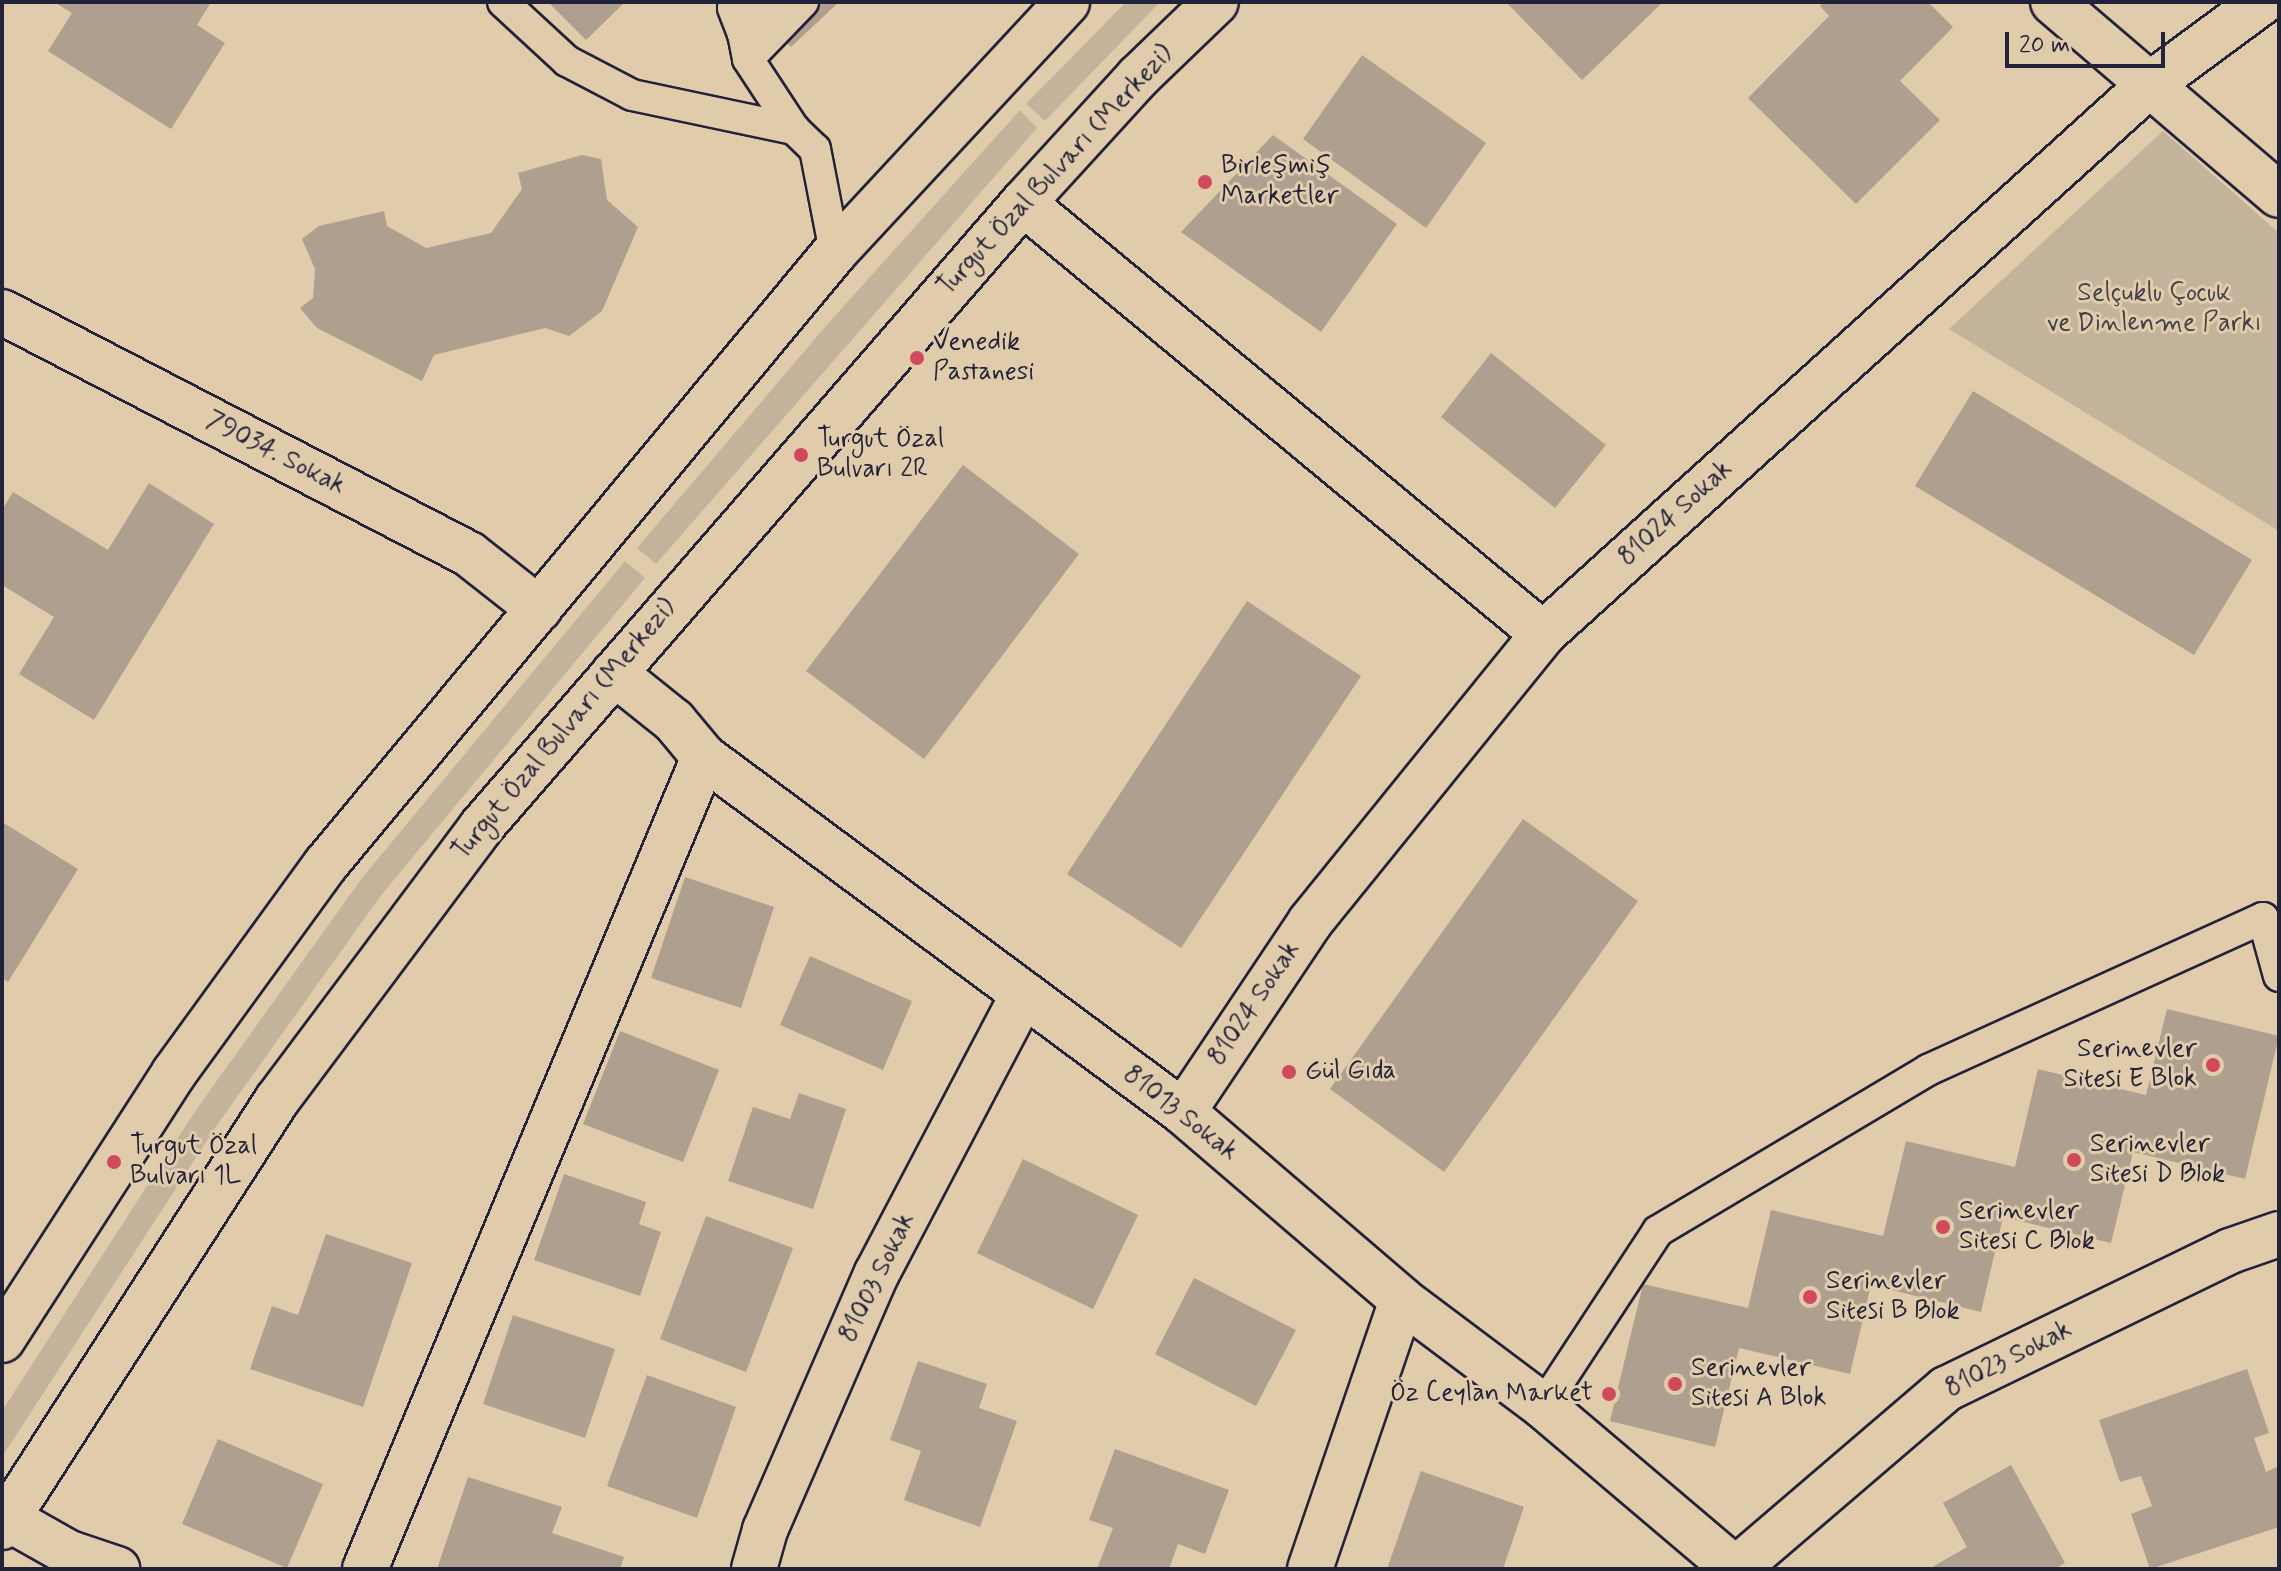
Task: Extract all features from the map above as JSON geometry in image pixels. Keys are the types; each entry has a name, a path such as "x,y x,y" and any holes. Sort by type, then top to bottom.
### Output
{"street":[{"path":"2,1340 114,1162 246,972 346,839 835,252 1067,2"},
{"name":"Turgut Özal Bulvarı (Merkezi)","path":"5,1523 277,1100 481,827 1023,203 1138,77 1216,2"},
{"path":"2053,2 2279,195"},
{"name":"81024 Sokak","path":"1183,1112 1310,922 1543,634 2148,86 2262,2"},
{"path":"1023,203 1543,634"},
{"name":"79034. Sokak","path":"2,312 469,554 539,609"},
{"name":"81013 Sokak","path":"614,673 674,721 704,757 1022,997 1183,1112 1402,1300 1543,1406 1735,1569"},
{"path":"365,1569 704,757"},
{"name":"81003 Sokak","path":"754,1569 765,1530 877,1273 1022,997"},
{"name":"81023 Sokak","path":"1735,1569 1946,1389 2230,1251 2279,1234"},
{"path":"1310,1569 1402,1300"},
{"path":"5,1523 69,1553 117,1569"}],"lane":[{"path":"503,2 567,61 632,95 794,129"},
{"path":"739,21 772,2"},
{"path":"739,21 803,2"},
{"path":"739,21 794,129 815,149 835,252"},
{"path":"1543,1406 1658,1231 1928,1070 2263,918 2279,976"}],"green space":[{"path":"1126,2 1160,2 1045,121 1026,104"},
{"path":"1020,110 1037,128 656,564 637,548 825,327"},
{"name":"Selçuklu Çocuk ve Dinlenme Parkı","path":"2163,131 2279,233 2279,531 1949,329"},
{"path":"625,561 645,578 382,894 217,1125 2,1457 2,1411 196,1110 362,878"}],"building":[{"path":"54,2 211,2 197,25 225,43 171,129 48,51 72,13"},
{"path":"548,2 625,2 586,40"},
{"path":"748,2 839,2 791,47"},
{"path":"1506,2 1663,2 1582,80"},
{"path":"1823,2 1928,2 1953,27 1900,81 1940,120 1856,204 1748,98 1829,16 1820,6"},
{"path":"1362,55 1486,143 1426,228 1303,139"},
{"path":"1273,135 1397,224 1321,332 1181,232"},
{"path":"582,155 601,159 607,200 638,227 602,311 569,336 545,328 434,355 422,381 317,328 300,308 313,298 315,269 302,239 319,226 384,211 387,226 426,248 491,233 522,189 518,173"},
{"path":"1491,353 1606,445 1555,508 1441,417"},
{"path":"1973,391 2252,560 2194,655 1915,486"},
{"path":"963,465 1079,554 924,759 806,671"},
{"path":"149,483 214,524 94,720 19,674 54,617 2,585 2,510 13,492 108,550"},
{"path":"1247,601 1361,676 1181,948 1067,874"},
{"path":"1523,819 1638,901 1444,1172 1330,1089"},
{"path":"2,822 78,869 8,982 2,978"},
{"path":"685,877 774,907 741,1008 651,978"},
{"path":"810,956 912,1001 883,1070 780,1025"},
{"path":"2167,1009 2279,1036 2245,1179 2133,1152 2111,1243 2003,1217 1981,1312 1871,1285 1850,1374 1739,1348 1715,1447 1610,1421 1643,1284 1748,1308 1771,1210 1883,1236 1906,1141 2015,1167 2038,1069 2146,1095"},
{"path":"620,1031 719,1070 683,1162 583,1124"},
{"path":"799,1093 846,1109 813,1209 728,1181 753,1107 790,1119"},
{"path":"1023,1159 1138,1215 1093,1309 977,1253"},
{"path":"564,1174 646,1202 639,1224 661,1232 640,1296 534,1260"},
{"path":"706,1216 793,1248 746,1372 660,1339"},
{"path":"326,1234 412,1263 363,1407 250,1369 272,1306 298,1315"},
{"path":"1194,1278 1296,1330 1256,1406 1155,1354"},
{"path":"513,1315 615,1349 585,1438 483,1404"},
{"path":"918,1361 987,1384 979,1408 1017,1421 980,1527 904,1500 921,1451 890,1440"},
{"path":"2247,1369 2269,1433 2254,1438 2266,1472 2279,1466 2279,1527 2150,1569 2131,1514 2152,1506 2141,1476 2120,1482 2099,1420"},
{"path":"647,1375 736,1407 697,1518 607,1486"},
{"path":"218,1439 323,1484 287,1568 182,1524"},
{"path":"1115,1449 1229,1490 1205,1554 1178,1544 1169,1569 1097,1569 1113,1528 1089,1520"},
{"path":"2011,1465 2065,1563 2054,1569 1929,1569 1967,1547 1943,1503"},
{"path":"1421,1471 1524,1507 1503,1569 1387,1569"},
{"path":"468,1477 562,1507 552,1533 624,1557 620,1569 437,1569"}],"place":[{"name":"Birleşmiş Marketler","path":"1205,182"},
{"name":"Venedik Pastanesi","path":"917,358"},
{"name":"Turgut Özal Bulvarı 2R","path":"801,455"},
{"name":"Serinevler Sitesi E Blok","path":"2213,1065"},
{"name":"Gül Gıda","path":"1289,1072"},
{"name":"Serinevler Sitesi D Blok","path":"2074,1160"},
{"name":"Turgut Özal Bulvarı 1L","path":"114,1162"},
{"name":"Serinevler Sitesi C Blok","path":"1943,1227"},
{"name":"Serinevler Sitesi B Blok","path":"1810,1297"},
{"name":"Serinevler Sitesi A Blok","path":"1675,1384"},
{"name":"Öz Ceylan Market","path":"1609,1394"}]}
